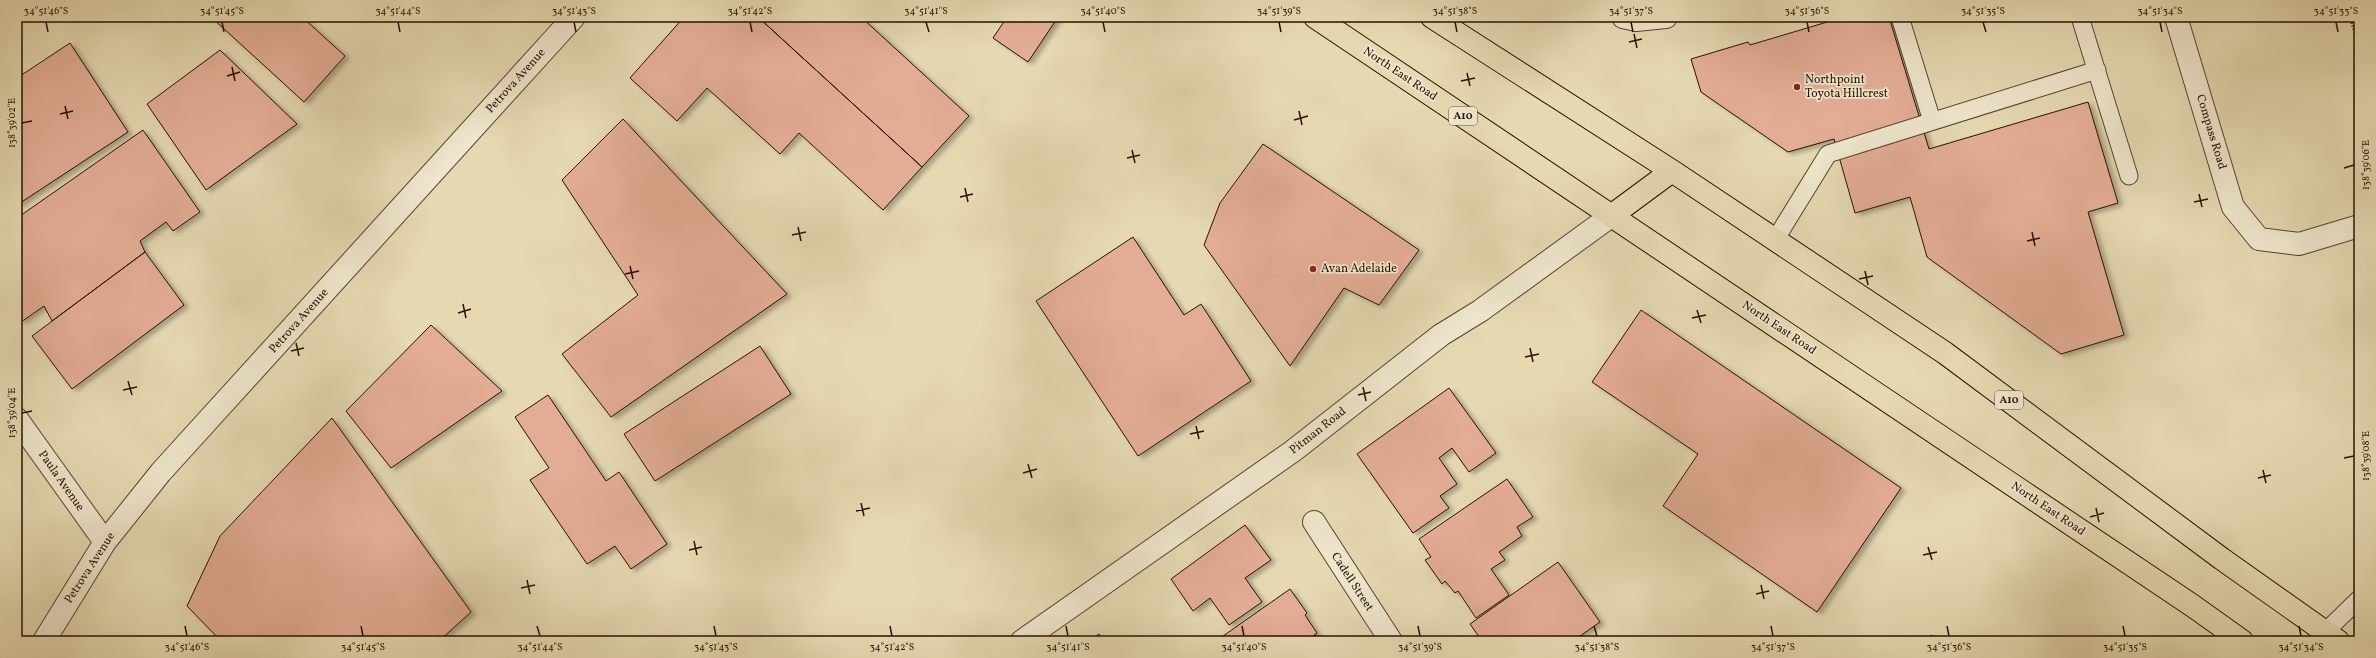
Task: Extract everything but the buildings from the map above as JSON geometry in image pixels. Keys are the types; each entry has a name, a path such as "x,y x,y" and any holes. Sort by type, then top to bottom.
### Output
{"highway":[{"name":"North East Road","path":"1315,17 2193,606 2242,641"},
{"name":"A10","path":"1441,19 1945,353 2222,559 2331,636"},
{"path":"1611,216 1672,171"}],"street":[{"name":"Petrova Avenue","path":"44,641 105,542 161,472 574,17"},
{"path":"1622,17 1636,20 1666,17"},
{"name":"Compass Road","path":"2176,17 2233,208 2259,239 2299,244 2359,226"},
{"name":"Pitman Road","path":"1022,641 1294,450 1441,335 1480,311 1611,216"},
{"name":"Paula Avenue","path":"17,419 105,542"},
{"name":"Cadell Street","path":"1314,522 1391,641"}],"lane":[{"path":"1900,17 1932,121"},
{"path":"2080,17 2129,176"},
{"path":"1775,240 1828,154 2097,70"},
{"path":"2331,636 2359,599"}],"path":[{"path":"2350,17 2359,49"}],"place":[{"name":"Northpoint Toyota Hillcrest","path":"1797,87"},
{"name":"Avan Adelaide","path":"1313,269"}]}
